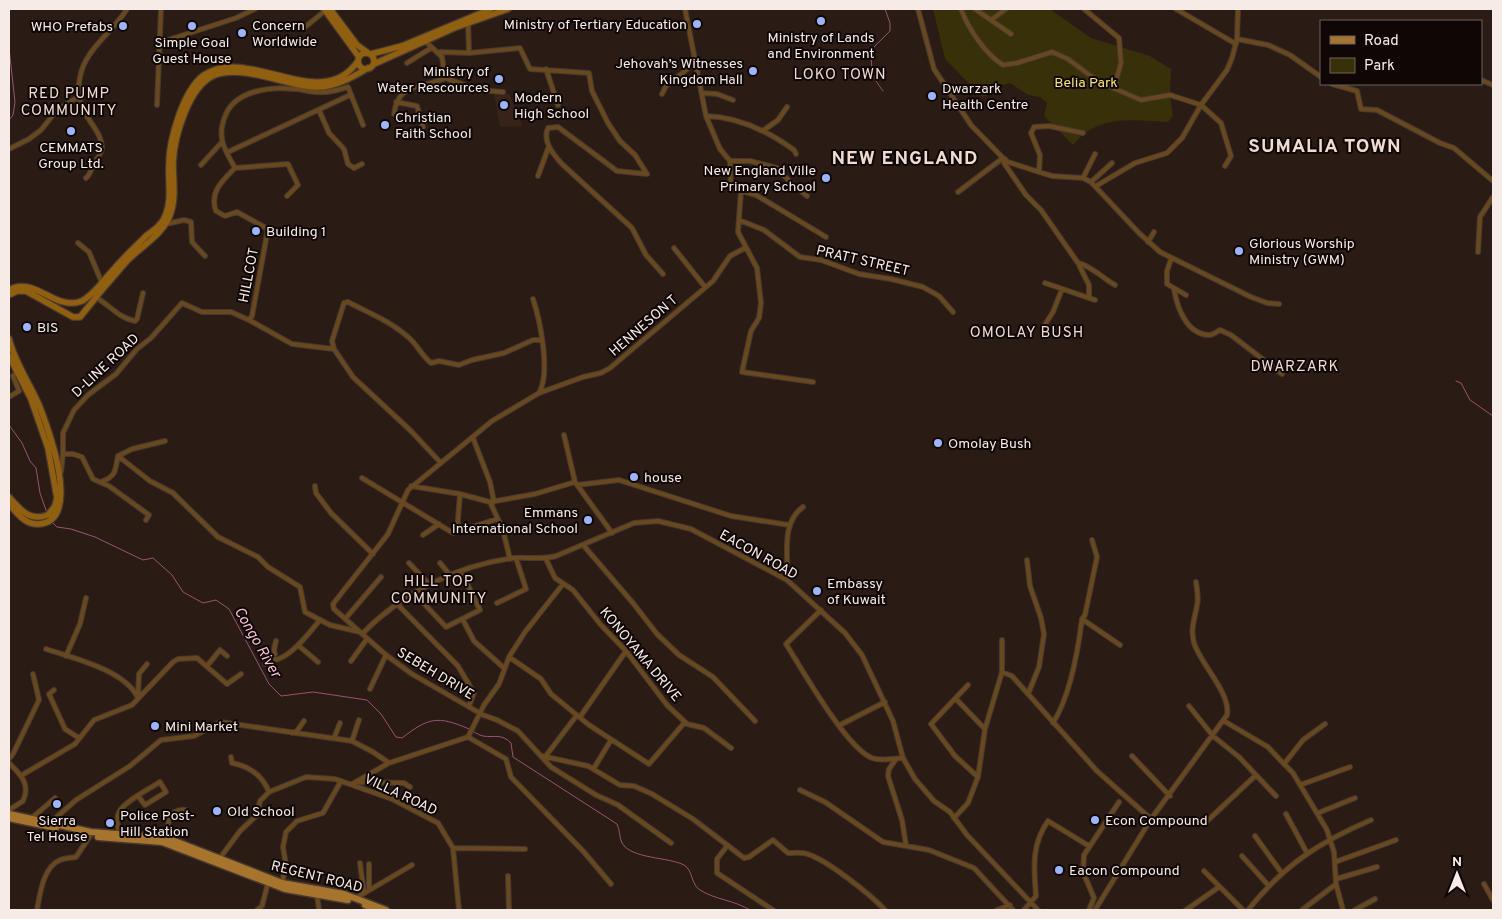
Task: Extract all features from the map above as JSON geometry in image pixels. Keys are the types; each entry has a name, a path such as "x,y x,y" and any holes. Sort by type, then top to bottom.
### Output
{"main road":[{"path":"327,9 357,45 370,53"},
{"path":"327,9 362,68 371,66"},
{"path":"9,296 17,291 28,292 76,318 82,314 126,262 166,224 172,210 173,163 177,136 194,93 200,84 215,75 235,72 315,87 344,80 491,9"},
{"path":"70,316 68,312 74,304 87,298 129,253 157,228 166,216 169,198 168,163 172,140 186,99 198,81 216,70 237,68 300,80 324,82 342,76 358,59 370,53 402,46 467,20 508,9"},
{"path":"370,53 371,66"},
{"path":"9,290 18,286 26,286 52,299 74,304 82,308 82,314"},
{"path":"9,339 18,365 39,407 51,442 60,482 62,504 51,521 32,524 21,517 9,504"},
{"path":"9,356 13,368 31,399 44,435 51,462 56,502 48,515 35,518 23,513 9,497"},
{"name":"REGENT ROAD","path":"9,814 33,817 91,832 167,840 269,881 343,898 376,910"},
{"name":"REGENT ROAD","path":"9,818 90,836 119,836"},
{"name":"REGENT ROAD","path":"317,892 356,898 386,910"}],"street":[{"path":"86,178 100,155 101,146 80,106 78,97 79,79 85,58 112,30 127,9"},
{"path":"157,105 161,9"},
{"path":"159,43 236,18 255,9"},
{"path":"304,28 327,9"},
{"path":"685,9 706,116 720,149 730,161 731,188 756,195 826,237"},
{"path":"918,9 934,69 972,125 1008,162 1052,176 1083,178 1092,182 1148,242 1171,259 1264,302 1279,304"},
{"path":"961,9 976,35 1001,64 1017,63 1052,52 1081,68 1099,82 1141,100 1170,95 1201,105 1222,126 1231,156 1225,166"},
{"path":"975,9 1011,34"},
{"path":"991,20 1006,9"},
{"path":"1084,9 1119,38 1121,63 1114,88"},
{"path":"1176,9 1237,42 1268,45 1290,55 1320,76"},
{"path":"1096,186 1135,162 1170,150 1187,132 1201,105 1227,70 1237,42 1238,9"},
{"path":"467,20 469,53"},
{"path":"425,41 431,48 440,52 469,53 520,48 530,70 546,69 558,72 587,72 590,76 592,91 611,128 635,156 647,174 617,171 556,127 549,127 546,133 549,146 562,164 632,228 646,255 663,274"},
{"path":"407,63 431,48"},
{"path":"440,52 445,78"},
{"path":"662,94 666,86 695,63"},
{"path":"546,69 558,105"},
{"path":"394,114 396,102 403,92 445,78 479,90 503,92"},
{"path":"344,80 363,126"},
{"path":"1336,85 1358,91 1361,109 1377,110 1440,143 1454,148 1493,181"},
{"path":"286,196 298,185 288,164 234,168 228,152 221,143 220,129 230,105 246,95 278,89 322,92 348,87"},
{"path":"702,93 717,94 733,100"},
{"path":"228,152 350,95"},
{"path":"9,149 30,139 39,132 55,111 78,97"},
{"path":"396,102 417,106 423,127"},
{"path":"764,130 778,120 787,107"},
{"path":"319,110 329,133 344,149 348,164 354,168 362,164"},
{"path":"706,116 734,120 764,130 794,150 796,154"},
{"path":"1039,172 1040,156 1031,132 1034,127 1049,126 1083,133"},
{"path":"201,165 221,143"},
{"path":"538,176 549,146"},
{"path":"1083,178 1095,154"},
{"path":"958,192 1004,158"},
{"path":"1004,158 1004,163 1008,170 1026,195 1041,210 1078,263 1089,285 1089,297"},
{"path":"730,161 760,163 777,168 791,183 808,196"},
{"path":"1092,182 1112,163"},
{"name":"HILLCOT","path":"182,303 202,312 232,312 249,320 252,316 268,229 237,212 225,216 216,211 213,200 216,190 234,168"},
{"path":"741,191 738,232 757,268 761,304 759,318 751,331 742,372 813,382"},
{"path":"1478,252 1480,217 1493,197"},
{"path":"166,224 184,220 191,222 192,242 205,256"},
{"name":"PRATT STREET","path":"739,220 764,230 800,257 821,260 860,274 891,278 930,290 953,312"},
{"path":"1148,242 1154,232"},
{"path":"78,243 89,252 102,283"},
{"path":"674,248 705,287"},
{"name":"HENNESON T","path":"539,393 583,377 601,373 610,368 720,273 730,256 745,248"},
{"path":"1171,259 1167,282 1174,289 1186,295"},
{"path":"1078,263 1090,266 1098,275 1116,285"},
{"path":"1045,283 1095,300"},
{"path":"1044,326 1053,312 1062,289"},
{"path":"1174,289 1178,308 1190,325 1206,334 1213,335 1220,330 1231,335 1282,374"},
{"path":"95,297 103,301 108,308 135,321 143,293"},
{"path":"533,299 542,340 543,379 539,393"},
{"path":"440,462 411,431 353,377 334,349 332,341 344,303 348,302 384,319 415,343 417,350 430,363 439,361 459,366 472,360 504,353 533,340 542,340"},
{"name":"D-LINE ROAD","path":"60,482 63,433 74,410 88,396 116,374 137,349 151,338 182,303"},
{"path":"249,320 292,344 334,349"},
{"path":"9,397 19,390 13,376 13,368"},
{"name":"SEBEH DRIVE","path":"539,393 505,412 474,438 440,462 408,490 388,534 333,604 334,609 386,655 425,683 518,731 544,757 551,768 603,799 618,805 672,843"},
{"path":"564,435 576,483 612,533"},
{"path":"474,438 490,482 492,502 503,530 510,559"},
{"path":"101,482 114,472 118,456 132,449 165,441"},
{"path":"63,454 82,457 94,478 148,515 146,520"},
{"path":"118,456 150,481 173,493 218,537 258,557 268,567 300,587 303,610 319,621 361,633"},
{"path":"362,478 453,533 498,519"},
{"path":"412,486 460,494 492,502 536,494 576,483 619,480 731,516 789,525"},
{"path":"315,486 316,493 331,513 373,554"},
{"path":"457,532 460,494"},
{"path":"787,580 789,525 794,513 802,507"},
{"name":"EACON ROAD","path":"361,633 414,593 461,571 516,558 546,559 584,546 634,523 645,521 682,525 787,580 845,633 862,655 885,702 895,726 903,758 911,774 934,801 948,810 967,835 1038,910"},
{"path":"423,535 439,524"},
{"path":"1053,723 1062,708 1077,654 1082,620 1085,615 1097,557 1092,540"},
{"path":"584,546 634,603 657,634 679,655 713,677 744,712 755,721"},
{"path":"497,603 526,589 516,558"},
{"name":"KONOYAMA DRIVE","path":"546,559 555,578 573,590 601,625 626,651 658,695 685,722 704,728 731,748"},
{"path":"1026,560 1030,586 1040,613 1044,634 1039,667 1028,694"},
{"path":"409,563 430,585"},
{"path":"440,563 450,575"},
{"path":"414,593 446,628 480,610 461,571"},
{"path":"345,619 381,577"},
{"path":"1095,910 1151,819 1213,736 1228,711 1226,700 1196,649 1192,634 1192,623 1198,605 1196,582"},
{"path":"355,783 388,763 469,735 480,713 499,684 509,657 525,632 563,584"},
{"path":"66,656 80,624 86,598"},
{"path":"397,604 463,672 474,693 469,706"},
{"path":"822,610 786,644 859,750 874,758 903,758"},
{"path":"463,620 474,641 504,668"},
{"path":"1082,620 1120,645"},
{"path":"275,654 275,642 265,654 275,660 299,646 319,621"},
{"path":"351,661 368,639"},
{"path":"954,818 968,803 978,777 985,729 1002,672 1002,640"},
{"path":"299,646 318,662"},
{"path":"46,648 108,672 128,685 138,697"},
{"path":"207,666 220,650 227,656"},
{"path":"265,664 267,650"},
{"path":"626,651 578,716 544,757 594,768 620,784 634,786 668,803 692,818 727,846 747,858 771,841 775,841 788,853 804,853 816,857 876,900 885,910"},
{"path":"370,689 386,655"},
{"path":"509,657 541,679 551,694 578,716 649,764 685,722"},
{"path":"22,775 68,748 94,720 126,708 161,672 178,659 197,658 227,684 241,674"},
{"path":"138,697 139,674 147,664"},
{"path":"1002,672 1012,676 1097,771 1151,819"},
{"path":"9,759 14,754 39,700 33,674"},
{"path":"968,685 931,724 955,756 978,777"},
{"path":"54,690 49,694 65,729 79,738"},
{"path":"956,699 985,729"},
{"path":"840,725 885,702"},
{"path":"1189,706 1213,736 1239,757 1254,776 1276,796"},
{"path":"352,741 359,720"},
{"path":"1224,720 1268,747 1300,785 1318,813 1331,840 1336,884 1343,910"},
{"path":"290,733 297,731 304,721"},
{"path":"52,822 76,800 130,766 161,740 194,736 220,722 352,741 364,746 388,763"},
{"path":"334,738 340,723"},
{"path":"1284,764 1303,740 1325,724"},
{"path":"469,735 506,759 511,777 583,851 611,884"},
{"path":"594,768 611,740"},
{"path":"1132,756 1170,796"},
{"path":"231,757 232,762 244,766 258,775 269,792"},
{"path":"896,759 889,769 888,776 902,820 906,845"},
{"path":"9,763 22,775 26,786 23,801 9,810"},
{"path":"1300,785 1350,767"},
{"path":"1205,823 1254,776"},
{"path":"219,860 240,831 254,819 260,801 269,792 306,777 325,777 355,783 404,783 410,787"},
{"path":"281,885 286,865 283,848 286,832 297,820 323,813 342,781"},
{"path":"119,836 118,813 138,796 160,782 166,792 145,805 138,796"},
{"name":"VILLA ROAD","path":"355,783 430,818 444,832 453,848 459,910"},
{"path":"800,790 825,802 883,842 936,852 974,868 1014,910"},
{"path":"33,817 55,798"},
{"path":"1318,813 1355,798"},
{"path":"1089,910 1094,898 1084,876 1083,862 1089,846 1119,802"},
{"path":"167,840 167,824 172,814 177,810 186,810"},
{"path":"1286,814 1307,853"},
{"path":"1248,910 1268,885 1307,853 1371,820"},
{"path":"1024,910 1036,896 1033,863 1036,845 1048,821 1089,846"},
{"path":"37,910 49,870 60,860 76,857 90,836"},
{"path":"1255,836 1282,872"},
{"path":"1335,862 1396,840"},
{"path":"727,846 717,859 717,873 773,910"},
{"path":"453,848 525,849"},
{"path":"1242,856 1268,885"},
{"path":"360,863 364,893"},
{"path":"369,864 369,890"},
{"path":"356,898 412,865"},
{"path":"1336,879 1377,867"},
{"path":"1204,871 1243,910"},
{"path":"508,876 509,910"},
{"path":"258,910 262,906 269,881"},
{"path":"1302,910 1336,884"},
{"path":"1484,884 1493,900"},
{"path":"1186,910 1219,887"},
{"path":"317,892 320,910"},
{"path":"1355,910 1375,899"},
{"path":"996,910 1010,905"}],"shaded area":[{"name":"Modern High School","path":"494,94 509,94 523,126 500,127"}],"green space":[{"name":"Belia Park","path":"933,9 1050,9 1091,38 1150,56 1171,69 1170,95 1173,116 1168,122 1129,120 1105,124 1093,128 1073,145 1044,116 1047,103 1040,97 1028,95 1010,83 994,87 991,94 982,97 945,59"}],"waterway":[{"path":"883,91 873,72 871,50 890,31 890,23 885,9"},
{"name":"Congo River","path":"9,48 15,102 13,115 9,120"},
{"path":"1456,381 1461,383 1470,400 1493,416"},
{"name":"Congo River","path":"9,425 36,468 40,493 47,513"},
{"name":"Congo River","path":"51,521 57,527 71,529 95,537 143,560 153,558 172,575 183,592 203,603 216,600 229,609 269,684 281,696 313,692 367,700 381,714 396,737 402,738 419,726 441,720 481,735 504,738 511,743 513,757 617,824 621,841 627,848 642,855 684,865 689,870 697,888 712,896 750,910"}],"place":[{"name":"Ministry of Lands and Environment","path":"821,21"},
{"name":"Ministry of Tertiary Education","path":"697,24"},
{"name":"WHO Prefabs","path":"123,26"},
{"name":"Simple Goal Guest House","path":"192,26"},
{"name":"Concern Worldwide","path":"242,33"},
{"name":"Jehovah’s Witnesses Kingdom Hall","path":"753,71"},
{"name":"Ministry of Water Rescources","path":"499,79"},
{"name":"Dwarzark Health Centre","path":"932,96"},
{"name":"Modern High School","path":"504,105"},
{"name":"Christian Faith School","path":"385,125"},
{"name":"CEMMATS Group Ltd.","path":"71,131"},
{"name":"New England Ville Primary School","path":"826,178"},
{"name":"Building 1","path":"256,231"},
{"name":"Glorious Worship Ministry (GWM)","path":"1239,251"},
{"name":"BIS","path":"27,327"},
{"name":"Omolay Bush","path":"938,443"},
{"name":"house","path":"634,477"},
{"name":"Emmans International School","path":"588,520"},
{"name":"Embassy of Kuwait","path":"817,591"},
{"name":"Mini Market","path":"155,726"},
{"name":"Sierra Tel House","path":"57,804"},
{"name":"Old School","path":"217,811"},
{"name":"Econ Compound","path":"1095,820"},
{"name":"Police Post- Hill Station","path":"110,823"},
{"name":"Eacon Compound","path":"1059,870"}],"district":[{"name":"LOKO TOWN","path":"840,74"},
{"name":"RED PUMP COMMUNITY","path":"69,102"},
{"name":"SUMALIA TOWN","path":"1325,145"},
{"name":"NEW ENGLAND","path":"905,157"},
{"name":"OMOLAY BUSH","path":"1027,332"},
{"name":"DWARZARK","path":"1295,366"},
{"name":"HILL TOP COMMUNITY","path":"439,590"}]}
